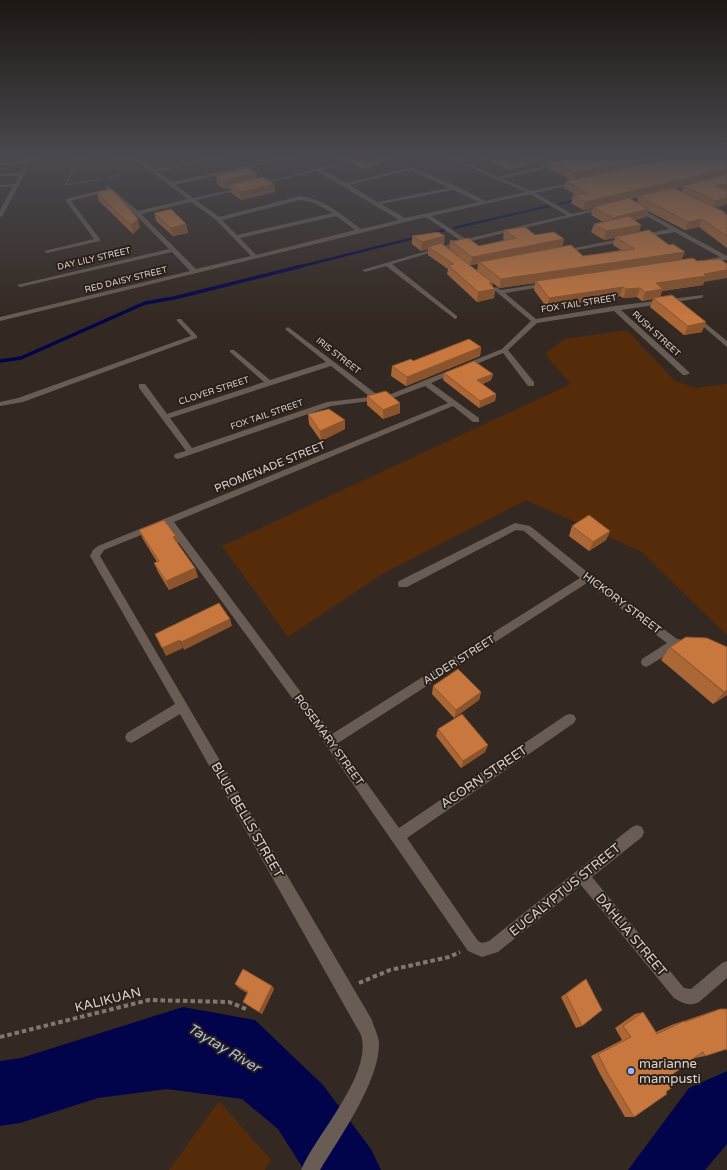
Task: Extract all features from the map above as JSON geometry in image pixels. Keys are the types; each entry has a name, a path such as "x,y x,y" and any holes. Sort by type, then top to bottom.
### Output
{"street":[{"path":"46,251 98,240 76,211"},
{"path":"134,211 195,272"},
{"path":"137,213 148,211"},
{"path":"207,211 218,219 254,257"},
{"path":"218,219 251,211"},
{"path":"331,211 360,232"},
{"path":"390,211 404,220"},
{"name":"RED DAISY STREET","path":"1,319 447,211"},
{"path":"563,211 572,216"},
{"path":"365,270 445,250 465,241 594,211"},
{"path":"641,211 726,258"},
{"path":"236,237 336,214"},
{"path":"427,215 465,241"},
{"path":"554,253 676,230"},
{"name":"DAY LILY STREET","path":"20,285 173,250"},
{"path":"702,262 726,258"},
{"path":"388,264 455,317"},
{"path":"487,283 535,321"},
{"path":"499,292 554,284"},
{"name":"FOX TAIL STREET","path":"178,456 330,404 393,396 504,350 535,321 701,296"},
{"path":"674,299 680,304"},
{"name":"RUSH STREET","path":"615,308 686,373"},
{"path":"686,309 724,339 727,345"},
{"path":"0,404 20,400 195,337 179,320"},
{"name":"IRIS STREET","path":"288,329 376,398"},
{"path":"504,350 531,384"},
{"path":"232,351 269,383"},
{"name":"CLOVER STREET","path":"165,417 331,363"},
{"path":"426,382 476,420"},
{"path":"142,386 191,452"},
{"name":"PROMENADE STREET","path":"96,553 101,548 454,403"},
{"name":"ROSEMARY STREET","path":"168,520 331,741 399,836 473,946"},
{"name":"HICKORY STREET","path":"403,584 515,526 526,528 587,578 675,643"},
{"name":"BLUE BELLS STREET","path":"96,553 96,559 366,1026 371,1043 369,1063 356,1092 310,1170"},
{"name":"ALDER STREET","path":"331,741 587,578"},
{"path":"646,662 675,643 699,645"},
{"path":"132,737 182,706"},
{"name":"ACORN STREET","path":"399,836 570,719"},
{"name":"EUCALYPTUS STREET","path":"473,946 482,950 493,947 637,832"},
{"name":"DAHLIA STREET","path":"582,876 679,993 687,997 694,996 727,968"}],"path":[{"path":"344,990 390,970 449,957 473,946"},
{"name":"KALIKUAN","path":"0,1037 149,1000 229,1002 246,1009"}],"shaded area":[{"path":"627,330 675,381 696,388 727,384 727,635 642,552 526,500 382,574 288,637 222,546 571,384 545,354 564,339"},
{"path":"219,1101 271,1160 265,1170 169,1170"}],"water":[{"name":"Taytay River","path":"183,1007 255,1020 323,1085 371,1149 381,1170 304,1170 278,1129 242,1099 167,1089 98,1098 20,1123 0,1126 0,1061 21,1058"},
{"path":"727,1071 727,1144 705,1170 628,1170 689,1088"}],"building":[{"path":"116,211 131,211 138,219 131,225"},
{"path":"173,211 186,224 171,228 154,213"},
{"path":"600,211 642,211 613,218"},
{"path":"667,211 722,211 727,215 727,236 702,219 688,222"},
{"path":"629,216 641,225 606,231 594,224"},
{"path":"525,227 535,235 554,232 564,239 472,257 450,240 454,241 468,238 479,246 516,238 504,230"},
{"path":"649,230 669,245 673,244 685,252 501,279 479,262 571,245 583,256 635,249 615,237"},
{"path":"438,232 445,236 422,242 412,236"},
{"path":"441,243 493,283 489,283 495,289 478,292 448,265 454,264 428,247"},
{"path":"693,258 697,261 720,259 727,264 727,270 704,274 706,276 656,283 663,289 645,292 640,288 626,289 623,287 549,298 536,281"},
{"path":"672,295 706,322 688,326 653,298"},
{"path":"469,339 481,347 407,377 392,366 411,359 413,361"},
{"path":"474,361 493,374 477,380 496,394 480,401 444,373"},
{"path":"386,391 400,403 383,410 367,396"},
{"path":"329,409 345,420 320,431 308,414"},
{"path":"589,515 610,531 593,542 572,526"},
{"path":"164,520 176,536 173,537 195,568 166,581 154,563 159,561 139,530"},
{"path":"219,603 230,619 181,642 180,640 162,648 155,634"},
{"path":"686,637 707,638 727,647 727,690 724,692 670,647"},
{"path":"458,669 481,692 456,710 433,686"},
{"path":"462,714 488,745 463,761 438,729"},
{"path":"243,969 272,986 259,1012 243,1002 248,992 235,984"},
{"path":"586,979 602,1010 582,1026 566,994"},
{"path":"720,1009 727,1009 727,1049 705,1056 703,1052 679,1068 680,1069 669,1077 675,1085 666,1092 667,1094 634,1117 608,1074 598,1054 631,1037 623,1026 643,1012 657,1034 684,1021 685,1022"}],"waterway":[{"path":"454,228 529,211"},
{"path":"431,234 444,230"},
{"path":"0,361 21,358 145,303 174,298 418,237"}],"place":[{"name":"marianne mampusti","path":"631,1071"}]}
